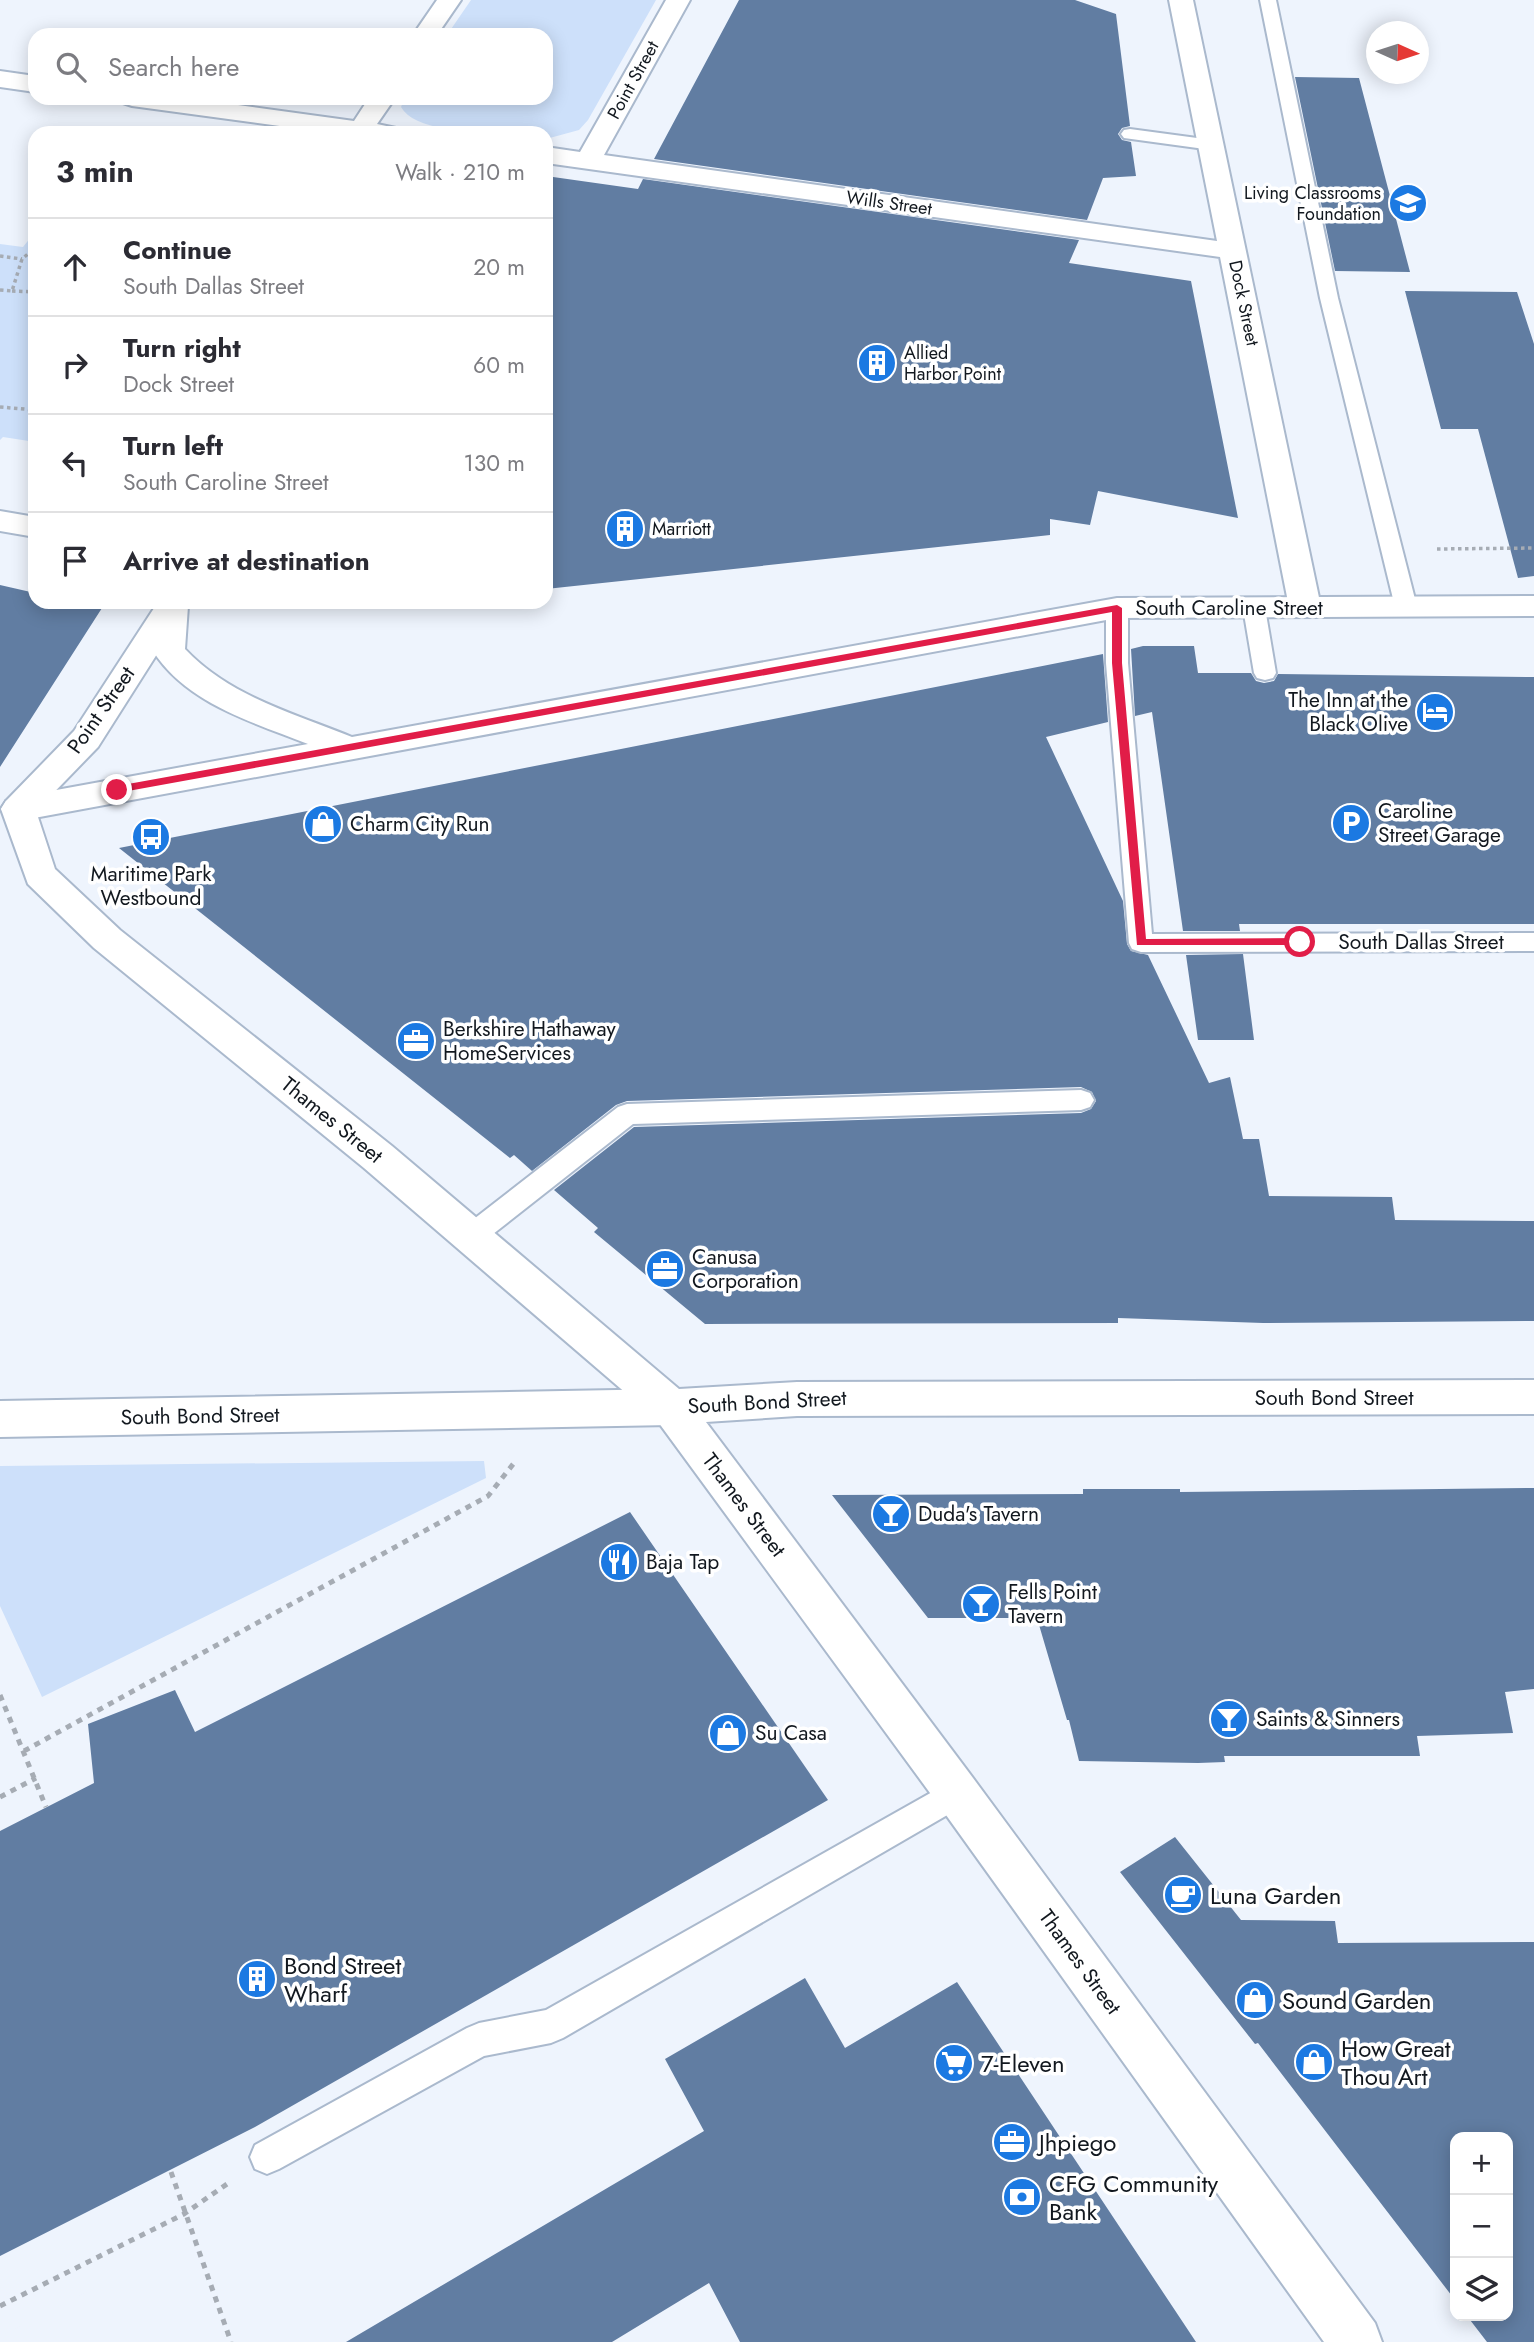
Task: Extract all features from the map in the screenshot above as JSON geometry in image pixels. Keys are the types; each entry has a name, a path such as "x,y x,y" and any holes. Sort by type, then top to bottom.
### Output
{"street":[{"path":"430,28 449,0"},
{"name":"Point Street","path":"588,161 678,0"},
{"name":"Dock Street","path":"1181,0 1305,607"},
{"path":"0,79 28,83"},
{"path":"182,105 332,126"},
{"path":"364,126 377,105"},
{"name":"Wills Street","path":"553,156 1233,251"},
{"path":"0,521 28,526"},
{"name":"South Caroline Street","path":"9,808 1117,608 1534,606"},
{"name":"Point Street","path":"9,808 86,739 170,609"},
{"path":"173,609 169,651 194,678 254,712 349,748"},
{"name":"Thames Street","path":"9,808 40,875 107,939 378,1157 671,1407 957,1793 1356,2342"},
{"name":"South Bond Street","path":"0,1419 671,1407 797,1399 1534,1397"}],"lane":[{"path":"1268,0 1329,298 1406,607"},
{"path":"1130,134 1212,145"},
{"name":"South Dallas Street","path":"1117,608 1117,663 1141,943 1534,942"},
{"path":"1254,608 1265,673"},
{"path":"470,1237 627,1114 1081,1100"},
{"path":"267,2157 479,2040 551,2026 957,1793"}],"path":[{"path":"12,291 22,259 28,254"},
{"path":"0,256 22,259"},
{"path":"0,290 28,292"},
{"path":"0,407 28,409"},
{"path":"24,1751 488,1496 546,1422 569,1409"},
{"path":"0,1695 46,1807"},
{"path":"0,1797 36,1778"},
{"path":"171,2172 230,2342"},
{"path":"0,2306 184,2214"}],"shaded area":[{"path":"471,0 656,0 588,120 579,130 553,137 553,126 434,126 411,117 401,107 553,105 553,28 452,28"},
{"path":"28,241 28,441 3,437 0,440 0,244 23,247"},
{"path":"484,1461 486,1478 42,1697 0,1606 0,1466"}],"pier":[{"path":"99,2286 128,2342 0,2342 0,2336"}],"building":[{"path":"739,0 1075,0 1116,14 1130,126 1122,128 1118,134 1122,140 1131,142 1136,176 1103,178 1087,220 654,159"},
{"path":"1295,77 1359,78 1410,272 1335,271"},
{"name":"Allied Harbor Point","path":"553,177 638,189 643,179 1079,240 1069,263 1191,281 1238,518 1098,491 1090,525 1050,519 1050,535 553,588"},
{"path":"1405,291 1517,292 1534,344 1534,576 1518,578 1478,429 1441,429"},
{"path":"0,585 28,591 28,609 101,609 0,767"},
{"name":"Caroline Street Garage","path":"1143,646 1194,646 1198,673 1251,673 1256,681 1264,683 1274,681 1278,674 1534,677 1534,924 1239,924 1240,931 1183,931 1152,712 1135,716 1131,649"},
{"path":"1103,654 1108,722 1046,737 1123,901 1127,944 1131,951 1148,955 1209,1083 1230,1077 1243,1139 1259,1139 1269,1196 1392,1197 1395,1220 1534,1221 1534,1321 1263,1323 1118,1318 1118,1323 705,1324 594,1232 598,1228 554,1190 634,1127 1081,1113 1091,1109 1096,1101 1092,1092 1081,1087 627,1101 616,1105 532,1171 514,1155 510,1158 119,848"},
{"path":"1243,954 1254,1040 1198,1040 1186,955"},
{"path":"1534,1488 1534,1689 1505,1692 1513,1733 1417,1736 1420,1756 1224,1756 1225,1762 1198,1763 1079,1761 1037,1618 928,1618 832,1495 1083,1494 1083,1489 1180,1489 1180,1492"},
{"name":"Bond Street Wharf","path":"630,1512 828,1800 255,2127 0,2256 0,1831 94,1783 88,1724 175,1690 195,1732"},
{"path":"1175,1837 1241,1920 1335,1921 1338,1943 1534,1942 1534,2342 1487,2342 1471,2321 1513,2321 1513,2132 1450,2132 1450,2293 1258,2043 1255,2044 1120,1872"},
{"path":"805,1978 845,2048 957,1982 1196,2342 740,2342 709,2283 612,2342 346,2342 704,2131 665,2059"}],"place":[{"name":"Living Classrooms Foundation","path":"1408,203"},
{"name":"Allied Harbor Point","path":"877,363"},
{"name":"Marriott","path":"625,529"},
{"name":"The Inn at the Black Olive","path":"1435,712"},
{"name":"Caroline Street Garage","path":"1351,823"},
{"name":"Charm City Run","path":"323,824"},
{"name":"Maritime Park Westbound","path":"151,837"},
{"name":"Berkshire Hathaway HomeServices","path":"416,1041"},
{"name":"Canusa Corporation","path":"665,1269"},
{"name":"Duda's Tavern","path":"891,1514"},
{"name":"Baja Tap","path":"619,1562"},
{"name":"Fells Point Tavern","path":"981,1604"},
{"name":"Saints & Sinners","path":"1229,1719"},
{"name":"Su Casa","path":"728,1733"},
{"name":"Luna Garden","path":"1183,1895"},
{"name":"Bond Street Wharf","path":"257,1979"},
{"name":"Sound Garden","path":"1255,2000"},
{"name":"How Great Thou Art","path":"1314,2062"},
{"name":"7-Eleven","path":"954,2063"},
{"name":"Jhpiego","path":"1012,2142"},
{"name":"CFG Community Bank","path":"1022,2197"}],"route":[{"path":"117,790 1117,608 1117,663 1141,943 1300,942"}]}
